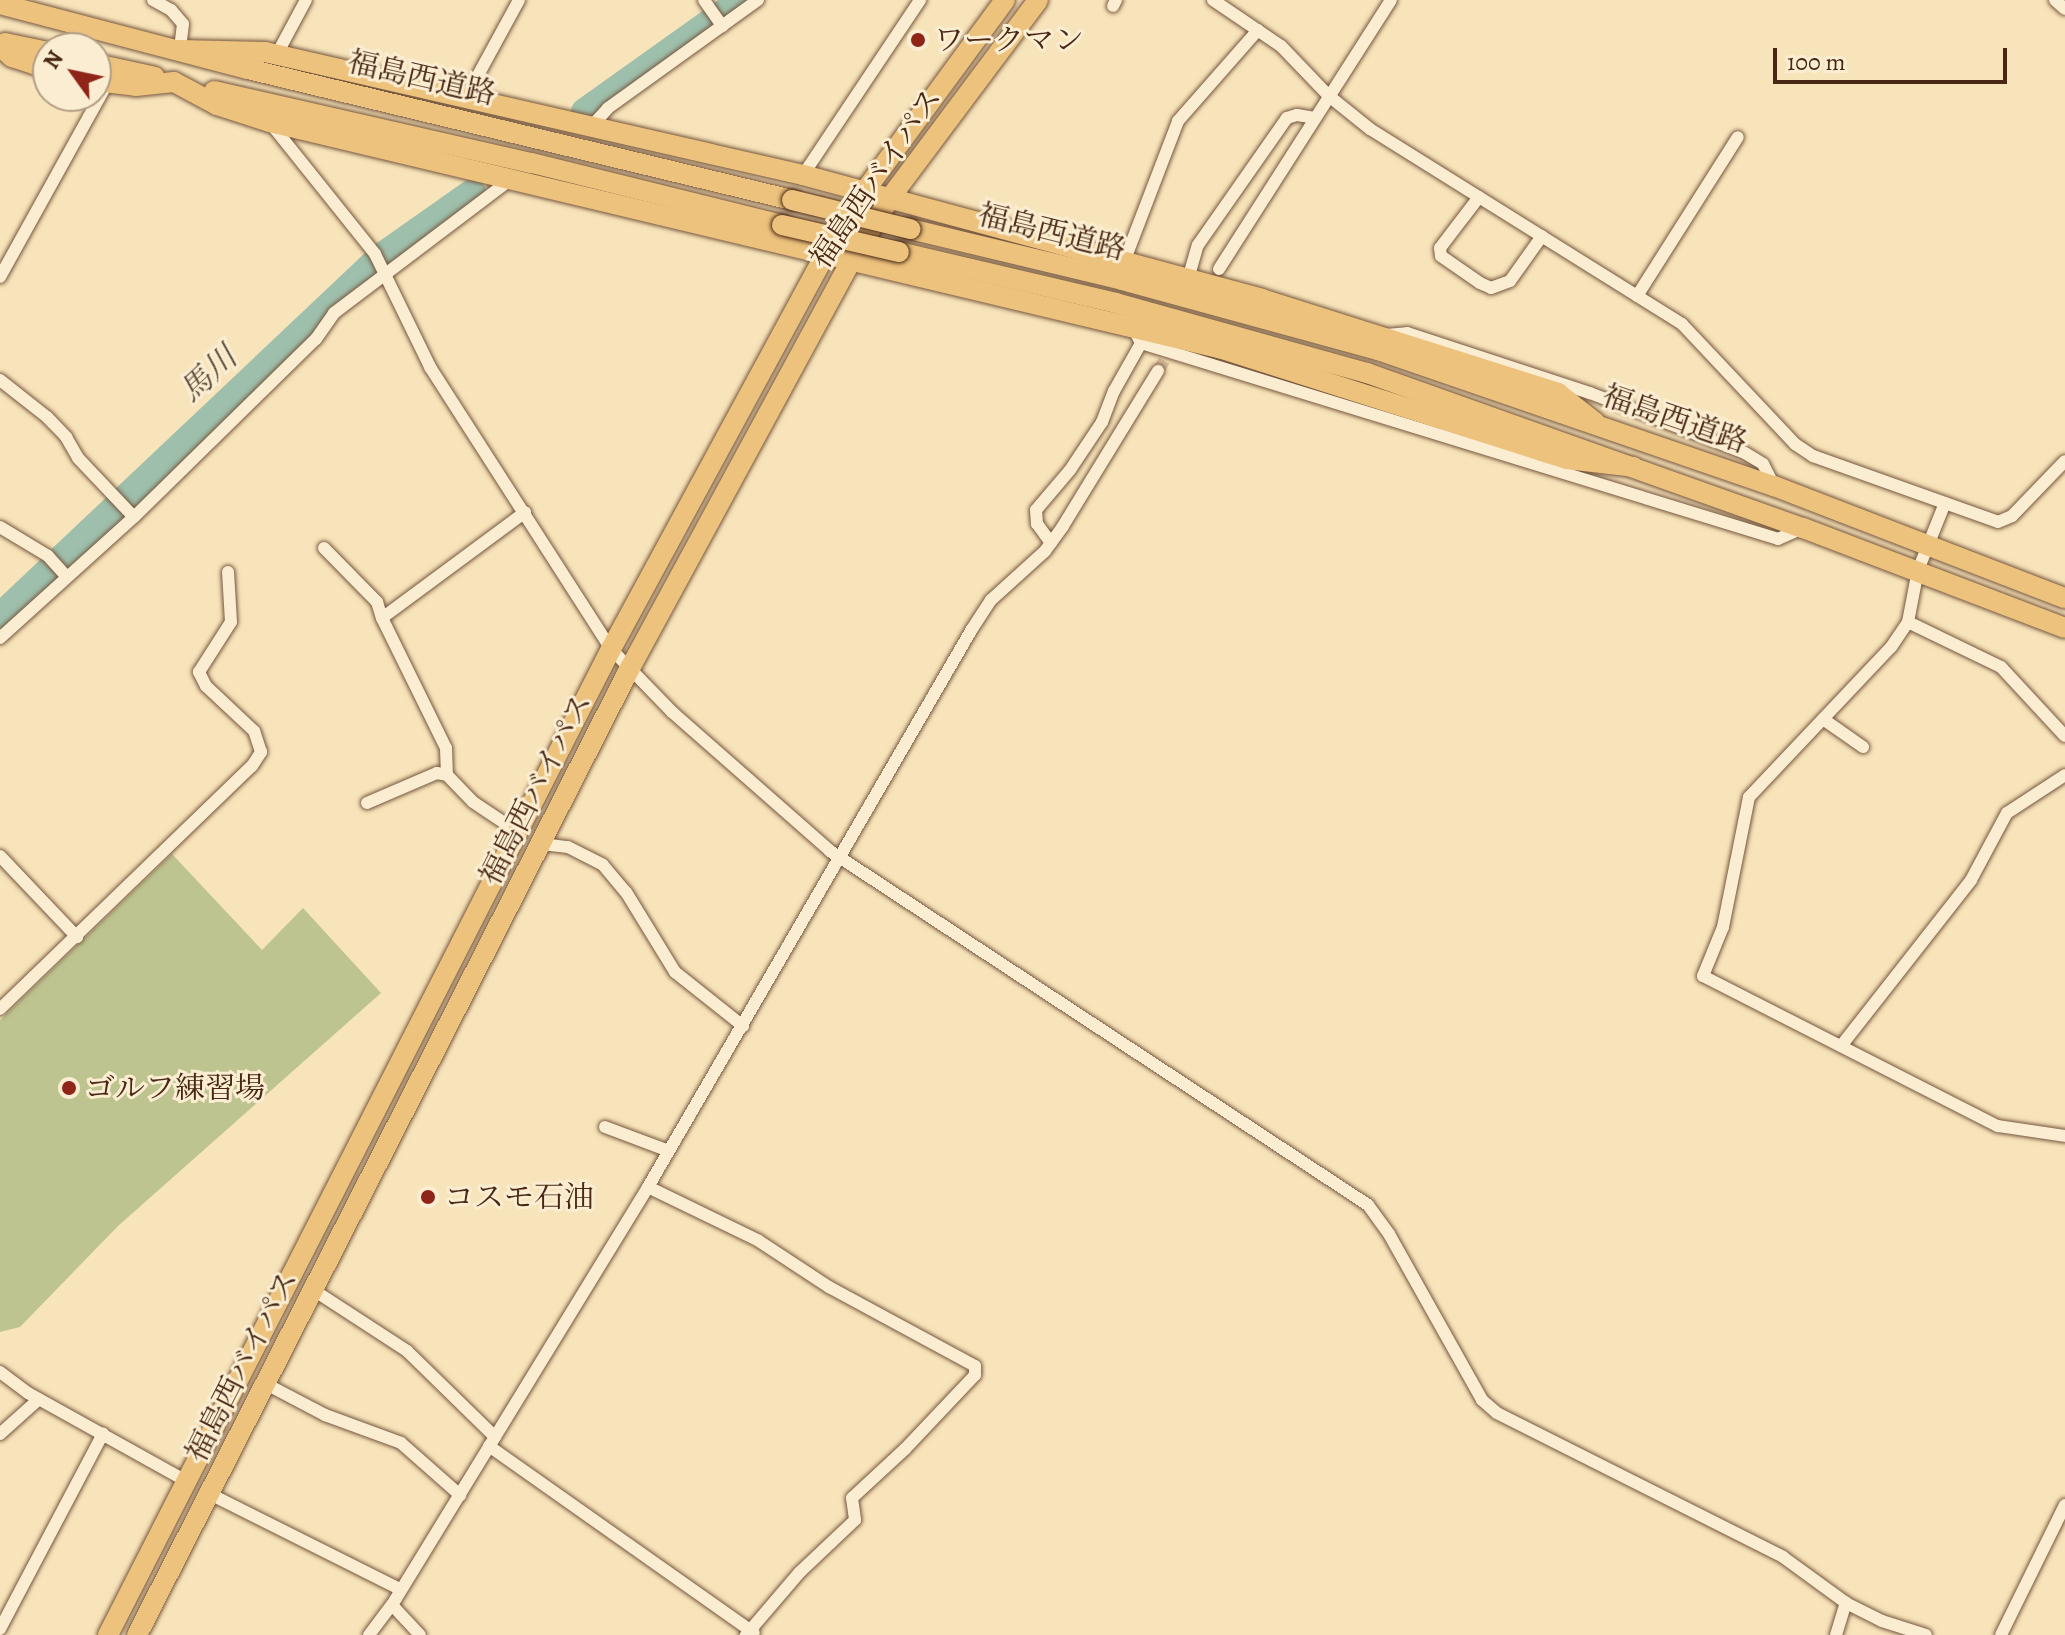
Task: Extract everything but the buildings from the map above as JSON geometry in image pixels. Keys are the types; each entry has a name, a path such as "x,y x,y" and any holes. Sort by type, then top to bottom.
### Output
{"highway":[{"name":"福島西バイパス","path":"108,1635 611,649 825,255 864,192 1005,0"},
{"name":"福島西バイパス","path":"137,1635 629,670 852,260 890,198 1038,0"},
{"name":"福島西道路","path":"0,4 248,69 1122,280 1378,350 1774,486 2065,598"},
{"path":"0,44 32,49"},
{"path":"0,44 12,57 32,64"},
{"path":"180,50 277,54 803,175 1188,279 1379,336 1558,393 1596,423"},
{"name":"福島西道路","path":"112,68 1116,303 1367,373 1918,570 2065,628"},
{"path":"112,83 136,86 174,82 217,105 270,122 852,260 1136,334 1219,348 1567,459 1634,467"}],"street":[{"path":"153,0 171,10 183,24 180,50"},
{"path":"277,54 306,0"},
{"path":"465,99 519,0"},
{"path":"704,0 719,21"},
{"path":"591,127 608,108 719,21 758,0"},
{"path":"803,175 920,0"},
{"path":"1213,0 1281,46 1329,96 1370,129 1682,324 1795,444 1813,456 1998,522 2012,516 2065,461"},
{"path":"1219,269 1391,0"},
{"path":"2055,0 2065,9"},
{"path":"1124,262 1178,121 1258,30"},
{"path":"0,277 85,112"},
{"path":"1188,279 1198,245 1287,118 1297,115 1315,118"},
{"path":"270,122 375,254 430,367 611,649 672,712 839,856 1368,1205 1389,1234 1482,1400 1497,1413 1783,1557 1846,1603 1882,1621 1926,1635"},
{"path":"1637,296 1738,137"},
{"path":"0,638 64,572 316,339 334,313 384,270 511,179"},
{"path":"1479,197 1440,248 1441,256 1480,283 1491,288 1510,281 1542,236"},
{"path":"1379,336 1407,333 1590,393 1745,453 1763,464 1774,486"},
{"path":"1051,543 1037,524 1036,510 1070,470 1102,422 1136,334 1778,539 1803,528"},
{"path":"369,1635 392,1605 648,1187 991,600 1051,543 1158,371"},
{"path":"0,380 66,437 78,458 110,496 130,514"},
{"path":"1945,503 1918,570 1908,622 1891,647 1749,797 1723,927 1703,976 1998,1126 2065,1136"},
{"path":"382,618 525,512"},
{"path":"0,527 48,556 64,572"},
{"path":"324,548 377,602 446,748 447,775"},
{"path":"0,1009 77,937 261,752 254,731 206,686 199,672 231,622 228,572"},
{"path":"1908,622 2001,667 2065,736"},
{"path":"1823,719 1863,747"},
{"path":"367,803 437,773 447,775 473,802 518,832"},
{"path":"1841,1046 1971,880 2007,813 2065,775"},
{"path":"542,844 568,847 603,865 626,892 675,972 743,1026"},
{"path":"0,856 77,937"},
{"path":"605,1127 669,1151"},
{"path":"315,1291 407,1351 492,1442 751,1633 799,1573 855,1520 852,1498 905,1449 975,1375 975,1366 829,1287 759,1241 648,1187"},
{"path":"0,1372 39,1399 186,1481"},
{"path":"266,1384 325,1415 401,1443 460,1495"},
{"path":"0,1434 39,1399"},
{"path":"0,1629 103,1434"},
{"path":"210,1494 400,1589"},
{"path":"2001,1635 2065,1505"},
{"path":"1836,1635 1846,1603"},
{"path":"392,1605 420,1635"}],"green space":[{"path":"172,854 262,950 303,908 381,993 118,1226 20,1327 0,1332 0,1020"}],"waterway":[{"name":"馬川","path":"585,112 742,0"},
{"name":"馬川","path":"0,617 380,258 472,193"}],"tunnel":[{"path":"1158,371 1174,344"}],"place":[{"name":"ワークマン","path":"918,40"},
{"name":"ゴルフ練習場","path":"69,1088"},
{"name":"コスモ石油","path":"428,1197"}]}
